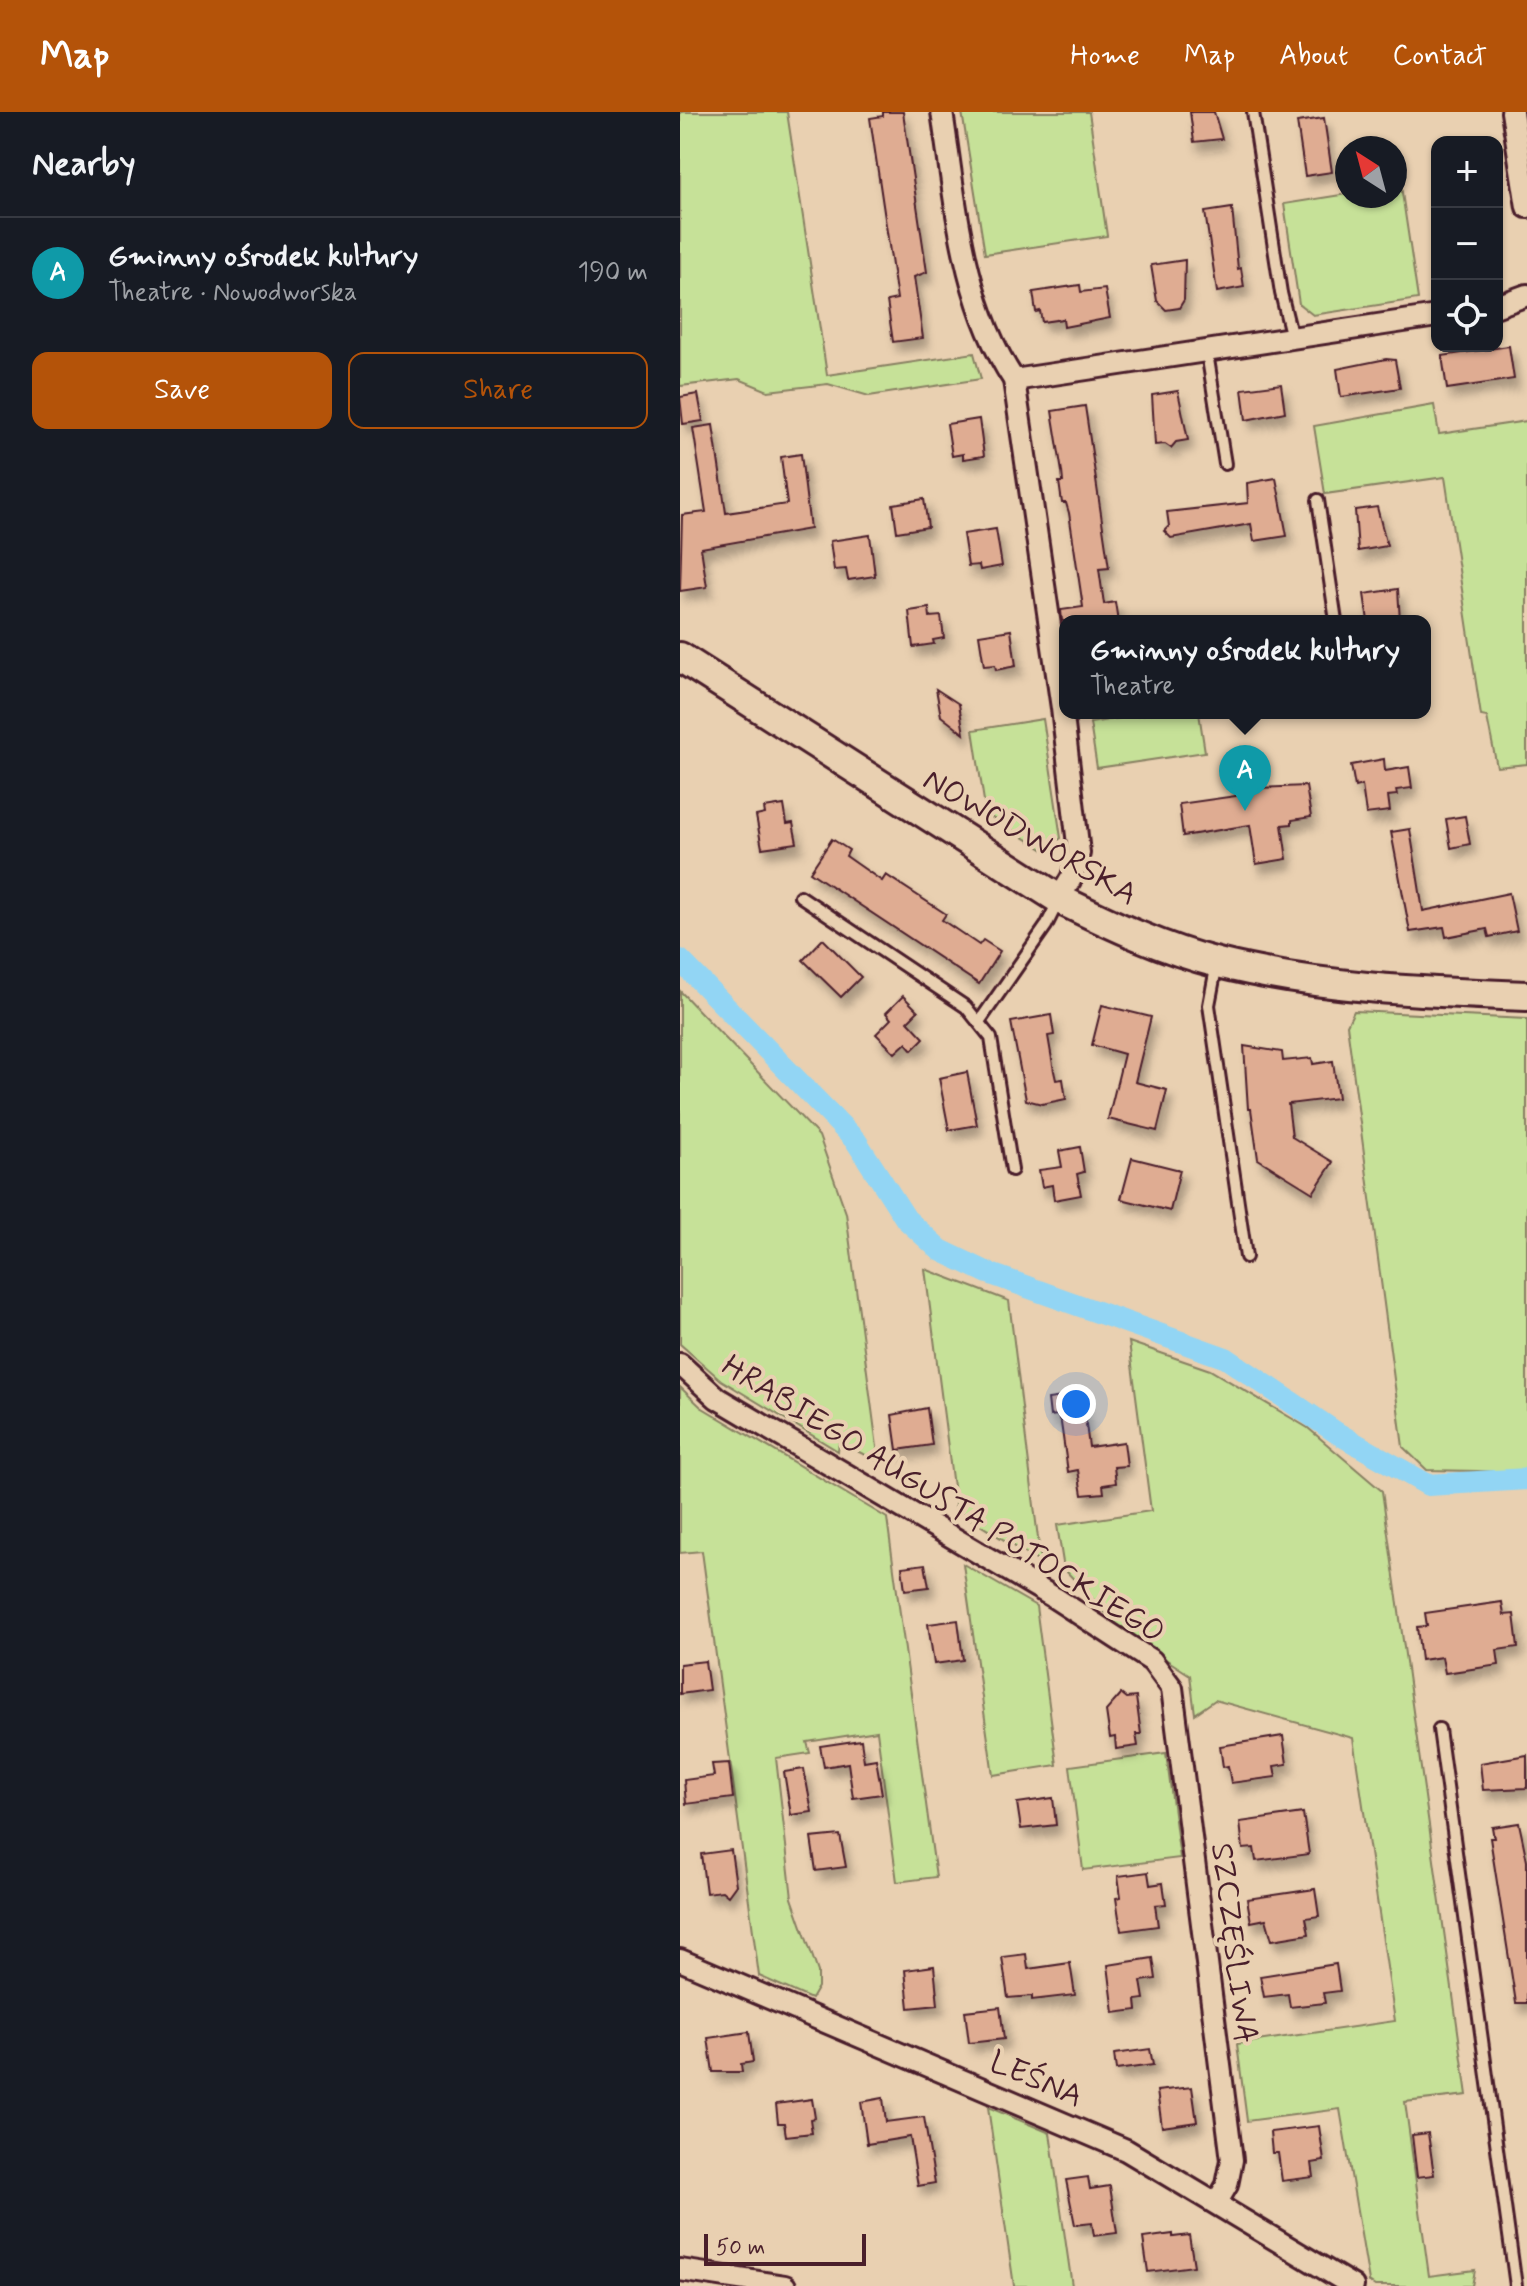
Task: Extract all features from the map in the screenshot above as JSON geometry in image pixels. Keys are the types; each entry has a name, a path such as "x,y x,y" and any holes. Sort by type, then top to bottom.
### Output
{"main road":[{"name":"NOWODWORSKA","path":"680,657 1059,899 1117,928 1217,963 1341,985 1527,996"}],"street":[{"path":"942,112 963,252 991,339 1014,380 1059,675"},
{"path":"1512,112 1527,207"},
{"path":"1503,304 1527,295"},
{"path":"1014,380 1431,317"},
{"path":"1059,899 1079,853 1065,719"},
{"name":"HRABIEGO AUGUSTA POTOCKIEGO","path":"680,1364 717,1398 891,1499 1152,1661 1172,1688"},
{"name":"SZCZĘŚLIWA","path":"1172,1688 1232,2160 1227,2185 1217,2202"},
{"name":"LEŚNA","path":"680,1960 1126,2150 1353,2286"},
{"path":"680,2270 785,2286"}],"lane":[{"path":"1253,112 1281,293 1293,340"},
{"path":"1207,353 1225,464"},
{"path":"1318,500 1335,615"},
{"path":"800,896 966,1007 979,1022 991,1038 1012,1170"},
{"path":"979,1022 1046,926 1059,899"},
{"path":"1217,963 1209,1005 1246,1257"},
{"path":"1439,1729 1516,2286"}],"green space":[{"path":"680,112 787,112 827,375 974,353 981,379 869,396 828,384 768,391 739,379 680,386"},
{"path":"962,112 1089,112 1107,236 985,254"},
{"path":"1335,196 1335,208 1404,208 1418,299 1313,315 1299,304 1284,204"},
{"path":"1434,405 1439,434 1527,421 1527,764 1497,767 1487,717 1481,716 1445,477 1325,494 1314,426"},
{"path":"1043,719 1061,838 1044,850 986,814 973,730"},
{"path":"1114,719 1200,719 1205,752 1097,768 1090,723"},
{"path":"680,991 819,1136 846,1213 879,1462 839,1442 838,1451 721,1380 680,1344"},
{"path":"1354,1011 1527,1019 1527,1472 1427,1470 1403,1447 1347,1025"},
{"path":"925,1269 1009,1301 1041,1563 956,1510"},
{"path":"1129,1342 1210,1370 1308,1428 1382,1491 1467,2095 1405,2102 1429,2276 1475,2270 1472,2286 1375,2286 1369,2282 1340,2109 1247,2121 1237,2044 1395,2021 1353,1738 1215,1700 1195,1714 1190,1675 1124,1632 1064,1569 1057,1525 1151,1511"},
{"path":"680,1387 701,1407 887,1518 936,1877 897,1882 877,1731 807,1742 810,1753 776,1758 792,1898 818,1972 818,1987 811,1999 759,1976 702,1551 680,1553"},
{"path":"963,1564 1036,1606 1057,1765 993,1775"},
{"path":"1166,1753 1180,1858 1083,1870 1070,1766"},
{"path":"988,2107 1050,2133 1072,2286 1014,2286"}],"building":[{"path":"883,112 903,112 927,272 914,277 923,338 893,342 887,301 897,299 870,118 883,116"},
{"path":"1190,112 1214,112 1222,139 1194,142"},
{"path":"1324,118 1332,172 1305,176 1297,122"},
{"path":"1232,208 1238,269 1241,268 1244,287 1217,292 1205,212"},
{"path":"1185,260 1184,300 1179,308 1166,310 1157,301 1151,265"},
{"path":"1080,285 1081,292 1105,289 1110,318 1064,327 1063,319 1042,322 1040,311 1036,312 1033,292"},
{"path":"1509,346 1514,379 1447,389 1442,356 1503,352 1503,347"},
{"path":"1395,360 1400,388 1341,397 1337,369"},
{"path":"1281,384 1285,412 1246,420 1242,389"},
{"path":"1178,391 1188,440 1176,442 1171,448 1165,444 1155,445 1152,395"},
{"path":"698,394 703,421 683,424 680,397"},
{"path":"1085,406 1109,568 1099,569 1104,604 1115,602 1117,615 1061,615 1061,610 1083,607 1069,513 1066,503 1062,503 1059,482 1063,482 1062,472 1052,411"},
{"path":"979,419 984,456 963,459 963,454 952,456 947,424"},
{"path":"713,425 726,513 787,504 781,457 801,454 810,529 701,548 707,587 680,591 682,515 706,512 693,428"},
{"path":"1276,478 1287,536 1254,541 1251,524 1171,538 1164,531 1169,526 1167,512 1248,503 1247,483"},
{"path":"924,499 928,527 897,532 893,504"},
{"path":"1377,507 1387,546 1358,551 1355,510"},
{"path":"996,529 1002,566 980,570 979,565 968,566 963,534"},
{"path":"870,535 875,576 848,580 846,569 834,570 830,541"},
{"path":"1398,589 1400,615 1367,615 1364,594"},
{"path":"929,608 930,617 941,616 944,638 933,640 934,644 913,647 909,611"},
{"path":"1011,630 1016,666 996,670 995,665 984,666 979,635"},
{"path":"936,689 959,704 964,734 941,716"},
{"path":"1253,759 1257,788 1306,786 1311,817 1282,825 1287,859 1256,864 1250,825 1183,836 1179,804 1236,796 1231,763"},
{"path":"1384,759 1385,771 1409,767 1412,788 1396,790 1397,795 1388,796 1390,811 1366,814 1362,785 1355,787 1351,765"},
{"path":"784,805 787,824 793,823 797,843 762,848 756,816 765,814 764,808"},
{"path":"1465,816 1470,844 1451,848 1446,819"},
{"path":"1410,829 1423,911 1509,893 1517,931 1489,937 1487,929 1446,937 1444,927 1410,932 1391,832"},
{"path":"832,839 849,850 846,856 882,881 886,875 946,914 942,920 979,945 983,940 1000,951 979,984 810,872"},
{"path":"823,939 861,977 841,997 803,960"},
{"path":"903,996 918,1011 908,1021 924,1038 912,1050 906,1043 895,1053 876,1034 891,1019 886,1013"},
{"path":"1102,1005 1151,1017 1135,1082 1167,1090 1157,1131 1108,1119 1124,1054 1092,1045"},
{"path":"1051,1015 1054,1035 1048,1036 1054,1071 1056,1080 1063,1079 1066,1099 1042,1104 1026,1100 1011,1022"},
{"path":"1244,1046 1282,1052 1283,1061 1312,1058 1313,1064 1333,1061 1338,1098 1288,1104 1292,1137 1333,1162 1313,1193 1258,1159 1251,1109 1248,1109"},
{"path":"967,1072 977,1125 949,1130 939,1078"},
{"path":"1080,1147 1084,1172 1077,1174 1081,1195 1054,1200 1052,1185 1042,1187 1039,1170 1062,1167 1059,1151"},
{"path":"1132,1158 1180,1170 1170,1211 1121,1199"},
{"path":"1082,1394 1089,1447 1124,1442 1127,1466 1114,1467 1116,1483 1103,1485 1104,1493 1082,1495 1078,1470 1068,1472 1061,1423 1057,1415 1050,1416 1048,1399"},
{"path":"927,1408 932,1445 897,1450 892,1415"},
{"path":"925,1564 929,1587 905,1590 902,1567"},
{"path":"1502,1602 1504,1615 1514,1614 1518,1647 1497,1650 1499,1665 1445,1673 1442,1657 1421,1660 1417,1627 1427,1626 1425,1613"},
{"path":"958,1620 963,1660 934,1664 928,1624"},
{"path":"705,1661 709,1690 680,1694 680,1664"},
{"path":"1121,1694 1126,1698 1136,1697 1141,1734 1136,1734 1138,1746 1116,1749 1115,1737 1110,1738 1106,1711"},
{"path":"1283,1736 1287,1764 1274,1766 1276,1777 1231,1783 1228,1766 1223,1767 1220,1746"},
{"path":"861,1740 864,1761 876,1759 882,1794 853,1798 848,1763 824,1767 820,1746"},
{"path":"1527,1755 1527,1788 1483,1790 1480,1763"},
{"path":"729,1763 733,1798 686,1804 684,1780 714,1776 712,1764"},
{"path":"804,1769 812,1812 791,1815 784,1772"},
{"path":"1053,1798 1056,1825 1021,1829 1017,1803"},
{"path":"1303,1813 1309,1854 1256,1861 1254,1848 1243,1849 1240,1822"},
{"path":"1519,1823 1527,1861 1527,2003 1516,2003 1490,1838 1494,1838 1492,1827"},
{"path":"840,1835 846,1867 816,1871 811,1838"},
{"path":"731,1850 736,1885 728,1896 722,1891 706,1893 701,1854"},
{"path":"1148,1872 1150,1885 1163,1883 1166,1904 1155,1905 1158,1926 1121,1931 1116,1898 1121,1897 1118,1876"},
{"path":"1315,1889 1319,1916 1306,1918 1309,1934 1272,1940 1266,1919 1251,1922 1247,1899"},
{"path":"1026,1954 1028,1969 1070,1963 1075,1995 1032,2000 1032,1996 1008,1998 1002,1957"},
{"path":"1153,1958 1156,1979 1141,1981 1144,1999 1136,2000 1137,2010 1114,2013 1108,1965"},
{"path":"1336,1964 1340,1991 1323,1993 1325,2003 1290,2007 1288,1994 1264,1997 1260,1976"},
{"path":"934,1966 938,2005 909,2008 905,1970"},
{"path":"1000,2007 1004,2039 969,2043 965,2011"},
{"path":"749,2032 753,2062 741,2064 742,2072 713,2072 708,2038"},
{"path":"1150,2049 1153,2065 1116,2070 1114,2054"},
{"path":"1192,2087 1197,2122 1162,2127 1157,2091"},
{"path":"883,2098 886,2122 924,2117 935,2183 918,2186 910,2137 867,2144 861,2102"},
{"path":"812,2099 815,2118 810,2119 812,2133 786,2136 784,2123 778,2123 776,2104"},
{"path":"1319,2126 1324,2161 1312,2163 1314,2177 1282,2181 1278,2153 1272,2153 1270,2132"},
{"path":"1428,2133 1434,2175 1417,2177 1412,2135"},
{"path":"1088,2177 1090,2189 1110,2186 1117,2233 1094,2236 1092,2223 1075,2225 1066,2180"},
{"path":"1173,2234 1173,2237 1189,2235 1194,2266 1148,2272 1143,2238"}],"waterway":[{"path":"680,960 856,1141 906,1219 940,1250 988,1273 1226,1358 1337,1433 1428,1485 1527,1479"}],"place":[{"name":"Gminny ośrodek kultury","path":"1245,811"}]}
